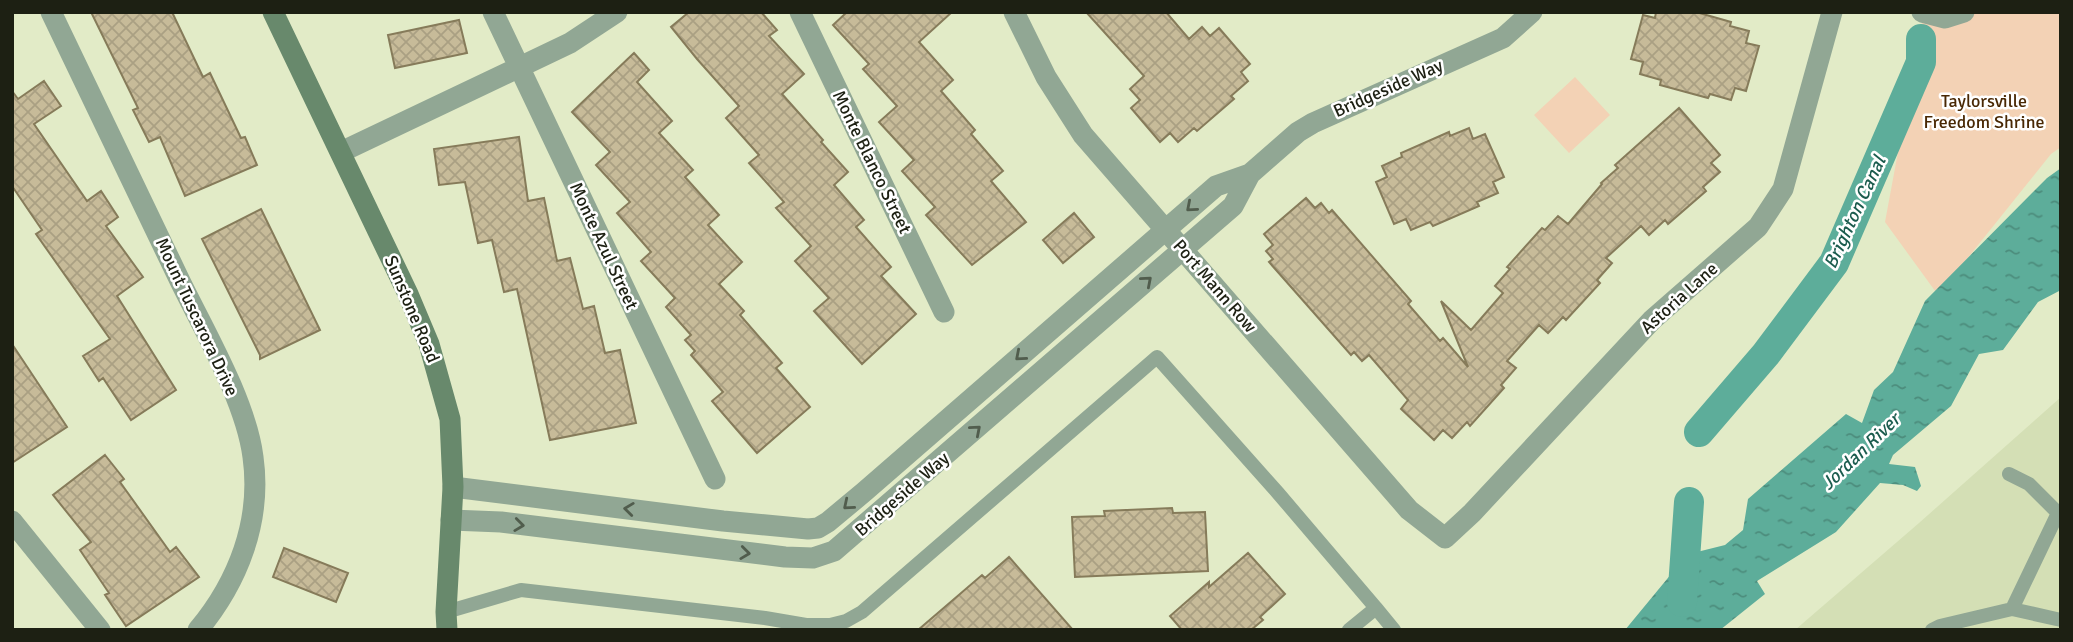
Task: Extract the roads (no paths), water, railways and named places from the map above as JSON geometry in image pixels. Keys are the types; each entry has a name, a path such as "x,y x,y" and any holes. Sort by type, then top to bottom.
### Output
{"street":[{"name":"Mount Tuscarora Drive","path":"51,12 207,336 247,430 253,457 255,486 253,516 246,546 216,609 198,630"},
{"name":"Sunstone Road","path":"273,12 429,344 450,419 453,487 447,621"},
{"name":"Monte Azul Street","path":"493,12 715,480"},
{"path":"341,152 570,43 617,12"},
{"name":"Monte Blanco Street","path":"800,12 944,312"},
{"name":"Port Mann Row","path":"1014,12 1046,77 1083,135 1409,510 1445,538"},
{"name":"Bridgeside Way","path":"451,520 500,523 785,557 813,558 834,551 1233,206 1250,174 1298,132 1503,38 1532,12"},
{"name":"Astoria Lane","path":"1445,538 1472,513 1652,320 1758,227 1783,189 1832,12"},
{"path":"1922,12 1945,18 1964,12"},
{"name":"Bridgeside Way","path":"453,487 789,529 818,528 864,492 1216,186 1250,174"},
{"path":"12,521 100,630"}],"lane":[{"path":"447,621 522,590 765,618 806,628 846,621 862,612 1157,357 1278,493 1394,630"},
{"path":"2009,474 2029,484 2059,513 2012,609"},
{"path":"1349,630 1376,608"},
{"path":"1932,630 2012,609 2061,620"}],"water":[{"name":"Jordan River","path":"2061,168 2061,290 2038,302 2003,350 1979,354 1951,406 1893,455 1889,464 1915,467 1921,486 1917,491 1903,485 1880,483 1836,532 1757,581 1765,594 1720,630 1625,630 1672,573 1697,552 1725,545 1743,530 1748,499 1846,414 1862,423 1874,390 1893,372 1925,301 2047,178"}],"waterway":[{"name":"Brighton Canal","path":"1699,432 1766,354 1834,263 1921,62 1921,39"},
{"name":"Brighton Canal","path":"1682,602 1689,502"}],"park label":[{"name":"Taylorsville Freedom Shrine","path":"1984,111"}]}
